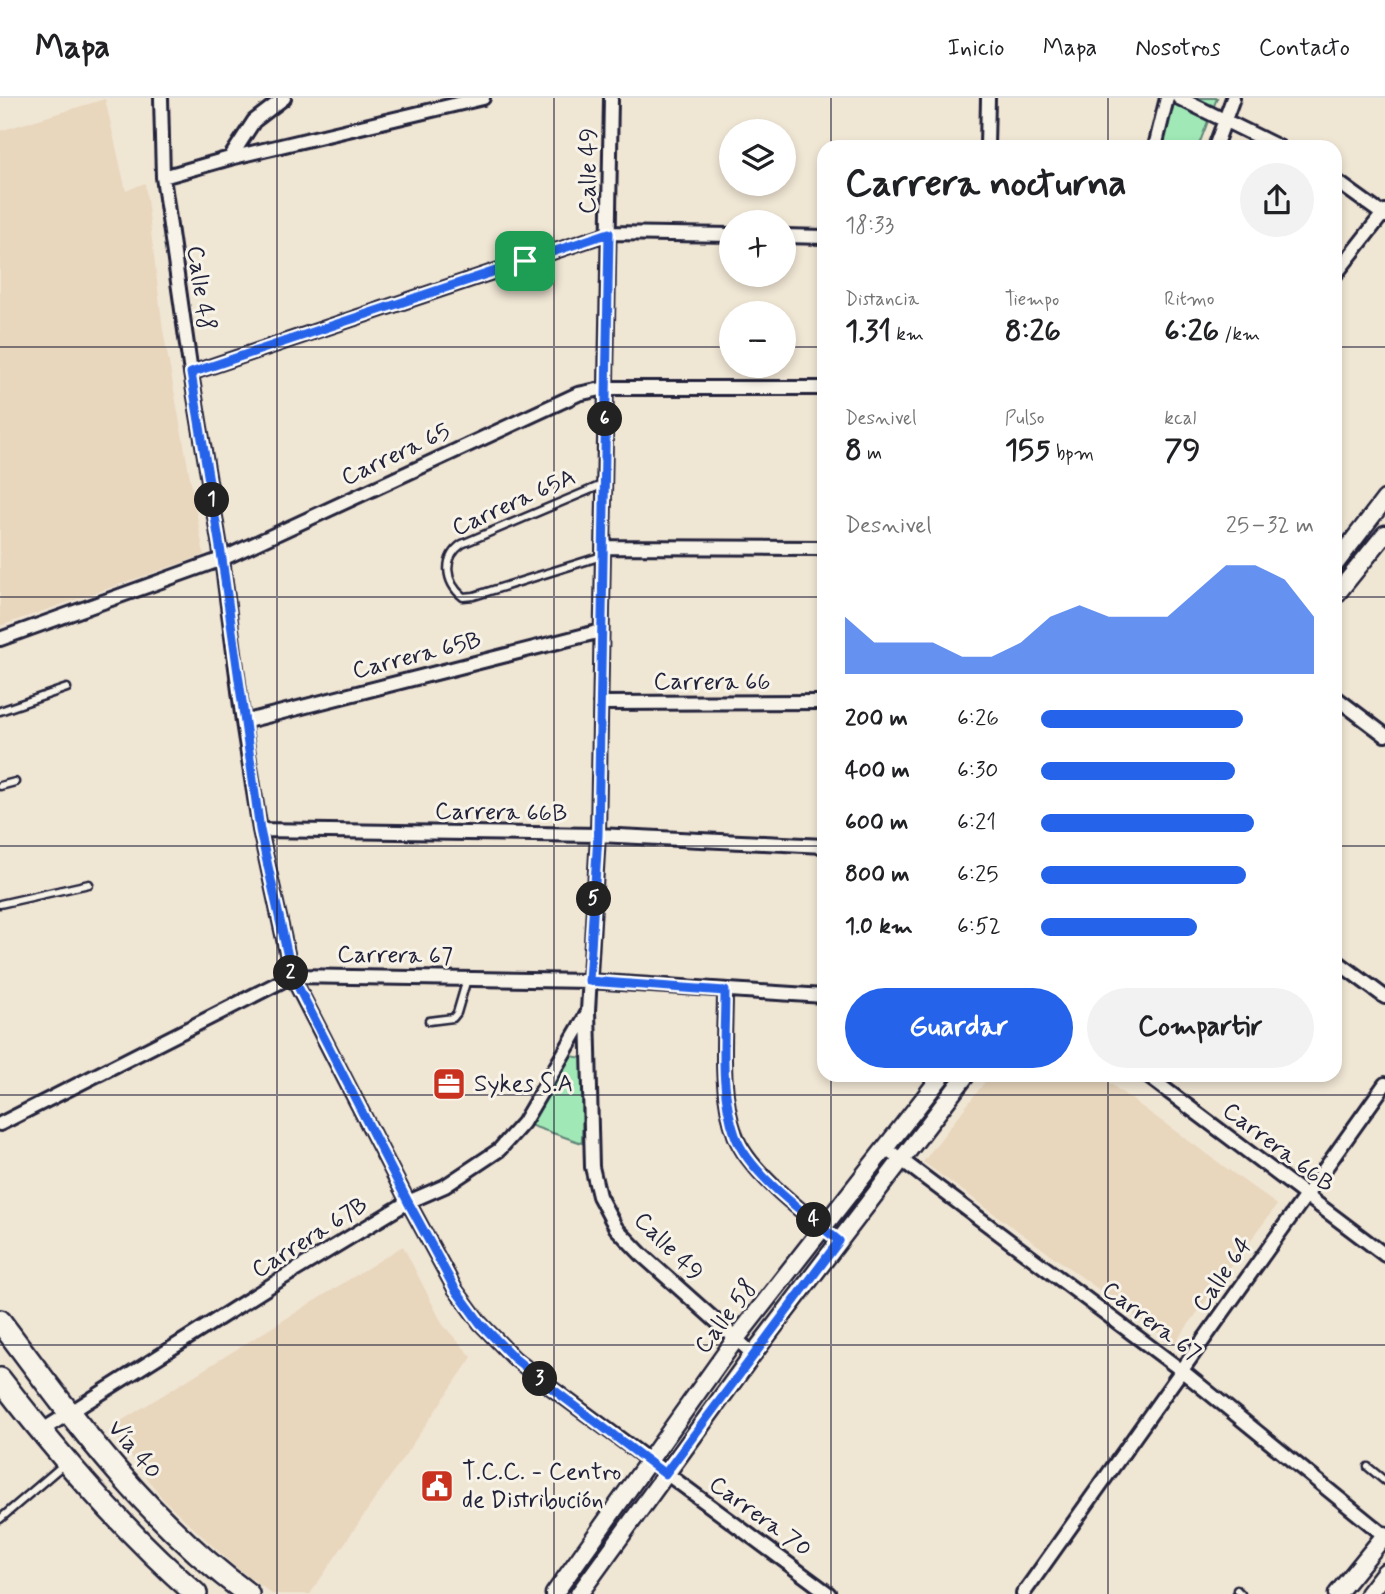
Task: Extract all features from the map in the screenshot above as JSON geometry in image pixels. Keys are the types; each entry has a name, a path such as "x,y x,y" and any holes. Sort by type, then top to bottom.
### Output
{"highway":[{"name":"Vía 40","path":"0,1321 112,1467 145,1503 220,1574 248,1594"},
{"path":"0,1379 41,1432 123,1524 196,1594"}],"street":[{"name":"Calle 48","path":"161,98 163,177 191,373 222,559 243,722 260,830 292,975 408,1202 455,1289 480,1323 514,1358 665,1474"},
{"path":"230,158 254,121 284,98"},
{"path":"163,177 230,158 483,98"},
{"name":"Calle 49","path":"611,98 598,835 588,1012 592,1167 599,1196 616,1228 753,1354"},
{"path":"987,140 988,98"},
{"path":"1157,140 1167,98"},
{"path":"1179,98 1265,140"},
{"path":"1217,140 1233,98"},
{"path":"1342,185 1384,214 1342,266"},
{"path":"191,373 609,233 719,235"},
{"path":"796,236 817,237"},
{"name":"Carrera 65","path":"0,639 222,559 578,394 606,388 817,388"},
{"path":"1342,553 1385,499"},
{"path":"1342,588 1385,534"},
{"name":"Carrera 65B","path":"604,551 817,548"},
{"path":"1342,565 1354,573"},
{"name":"Carrera 65B","path":"243,722 601,631"},
{"name":"Carrera 66","path":"600,703 817,702"},
{"path":"1342,702 1385,735"},
{"name":"Carrera 66B","path":"260,830 598,835 817,846"},
{"path":"1342,965 1385,997"},
{"name":"Carrera 67","path":"0,1124 292,975 589,981 817,996"},
{"path":"725,991 726,1098 735,1137 757,1170 839,1241"},
{"name":"Carrera 67B","path":"41,1432 408,1202 445,1186 489,1158 509,1141 534,1106 588,1012"},
{"name":"Calle 58","path":"555,1594 735,1340 937,1082"},
{"name":"Calle 58","path":"579,1594 753,1354 961,1082"},
{"name":"Carrera 66B","path":"1156,1082 1385,1255"},
{"name":"Calle 64","path":"1023,1594 1385,1084"},
{"name":"Carrera 67","path":"887,1149 1181,1370 1385,1535"},
{"name":"Carrera 70","path":"665,1474 830,1594"},
{"path":"1337,1594 1385,1535"},
{"path":"1368,1594 1385,1572"}],"lane":[{"name":"Carrera 65A","path":"455,590 447,565 451,552 462,544 604,483"},
{"name":"Carrera 65B","path":"455,590 463,597 474,596 604,551"},
{"path":"0,711 67,688"},
{"path":"0,786 15,782"},
{"path":"0,904 89,884"},
{"path":"429,1021 453,1018 467,979"},
{"path":"0,1519 67,1461"},
{"path":"1368,1467 1385,1481"}],"shaded area":[{"path":"105,99 126,191 145,183 163,330 204,555 0,626 0,131"},
{"path":"985,1082 1108,1082 1277,1205 1174,1344 923,1162"},
{"path":"403,1246 443,1325 472,1357 310,1594 272,1594 234,1566 163,1499 110,1428"}],"green space":[{"path":"1173,98 1217,98 1201,140 1164,140"},
{"path":"571,1056 583,1058 582,1143 529,1125"}],"place":[{"name":"Sykes S.A","path":"449,1084"},
{"name":"T.C.C. - Centro de Distribución","path":"437,1486"}],"route":[{"path":"609,233 598,835 589,981 725,991 726,1098 735,1137 757,1170 839,1241 665,1474 514,1358 480,1323 455,1289 408,1202 292,975 260,830 222,559 191,373 525,261 609,233"}]}
